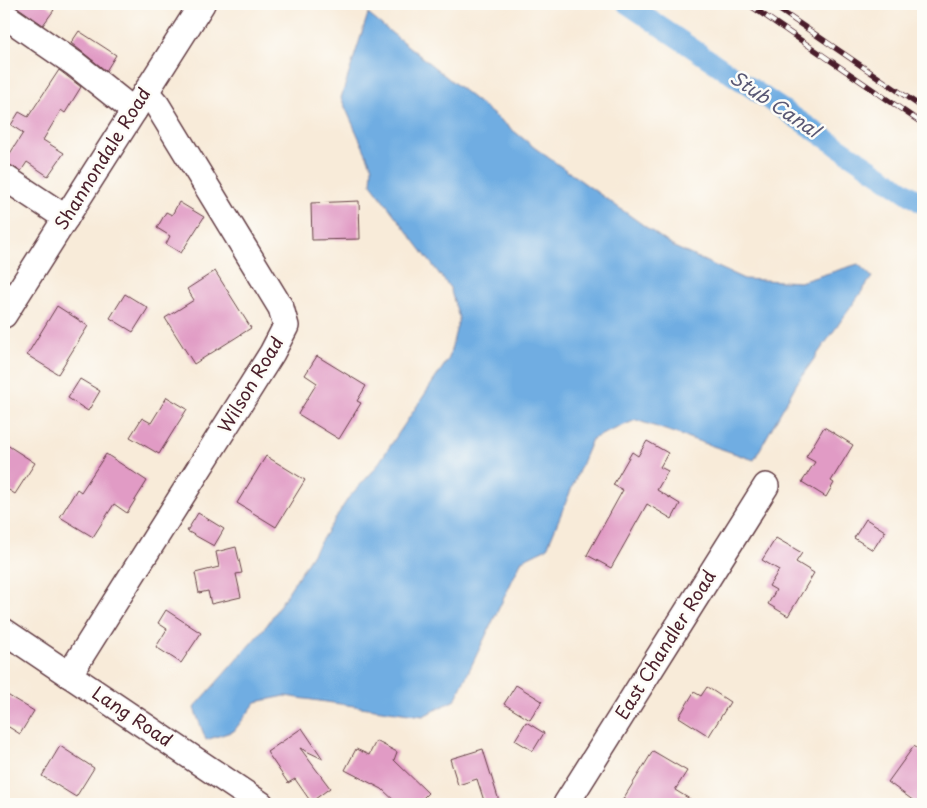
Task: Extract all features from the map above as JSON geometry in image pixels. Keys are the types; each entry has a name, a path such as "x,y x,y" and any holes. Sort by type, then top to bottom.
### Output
{"street":[{"name":"Shannondale Road","path":"4,315 202,4"},
{"name":"Wilson Road","path":"4,15 75,64 140,102 157,105 281,308 286,326 272,353 69,675"},
{"path":"4,177 66,218"},
{"name":"East Chandler Road","path":"566,804 766,486"},
{"name":"Lang Road","path":"4,631 261,804"}],"water":[{"path":"368,14 535,148 674,247 744,279 800,282 858,264 872,277 797,383 754,460 636,420 592,439 547,548 522,560 455,700 423,716 285,696 256,702 234,731 206,740 194,708 267,625 349,497 374,470 449,358 459,318 450,288 371,184 372,167 341,98"}],"building":[{"path":"13,4 45,4 54,10 43,25"},
{"path":"79,31 116,55 106,71 71,43"},
{"path":"59,70 81,87 65,113 61,110 43,140 64,153 48,176 27,162 21,171 4,163 23,133 11,125 19,112 28,117"},
{"path":"359,201 360,239 312,240 311,203"},
{"path":"179,202 204,217 181,253 166,244 170,236 157,228 166,212 172,215"},
{"path":"215,271 251,328 194,364 165,318 194,300 187,289"},
{"path":"125,294 148,308 133,332 110,318"},
{"path":"57,306 88,326 58,374 27,355"},
{"path":"317,356 366,386 357,401 361,403 339,439 298,414 317,383 305,375"},
{"path":"80,379 100,391 88,411 68,398"},
{"path":"167,397 187,409 159,454 130,437 142,418 151,423"},
{"path":"824,427 853,445 831,481 834,483 826,497 802,482 815,462 806,457"},
{"path":"647,441 668,453 660,467 668,471 657,490 680,504 672,519 647,504 611,568 587,555 623,490 613,485 632,452 638,456"},
{"path":"4,443 35,463 15,494 4,487"},
{"path":"106,454 147,481 127,513 114,504 93,537 60,517 77,489 81,492"},
{"path":"266,456 305,480 276,527 237,503"},
{"path":"198,513 224,529 214,546 187,531"},
{"path":"866,519 885,531 873,550 854,538"},
{"path":"776,538 802,553 796,562 814,573 788,616 768,604 776,590 769,586 779,570 762,560"},
{"path":"236,547 242,573 236,574 241,597 211,604 208,591 199,593 195,573 219,567 216,552"},
{"path":"166,610 201,633 181,663 156,647 167,629 158,623"},
{"path":"516,685 542,701 530,720 504,704"},
{"path":"707,687 730,702 709,736 679,717 694,692 701,696"},
{"path":"4,693 34,711 20,734 4,724"},
{"path":"526,722 544,733 533,751 515,740"},
{"path":"302,728 323,759 300,748 330,788 311,802 295,779 288,783 267,752"},
{"path":"376,741 397,752 394,760 428,793 417,804 398,804 382,789 345,770 356,749 369,755"},
{"path":"60,746 94,768 76,797 42,776"},
{"path":"914,746 923,753 923,804 918,804 888,782"},
{"path":"483,749 500,804 485,804 477,779 458,785 450,759"},
{"path":"653,751 687,771 675,790 698,804 620,804"}],"waterway":[{"name":"Stub Canal","path":"627,4 923,204"}],"railway":[{"path":"748,4 923,124"},
{"path":"771,4 923,108"}]}
